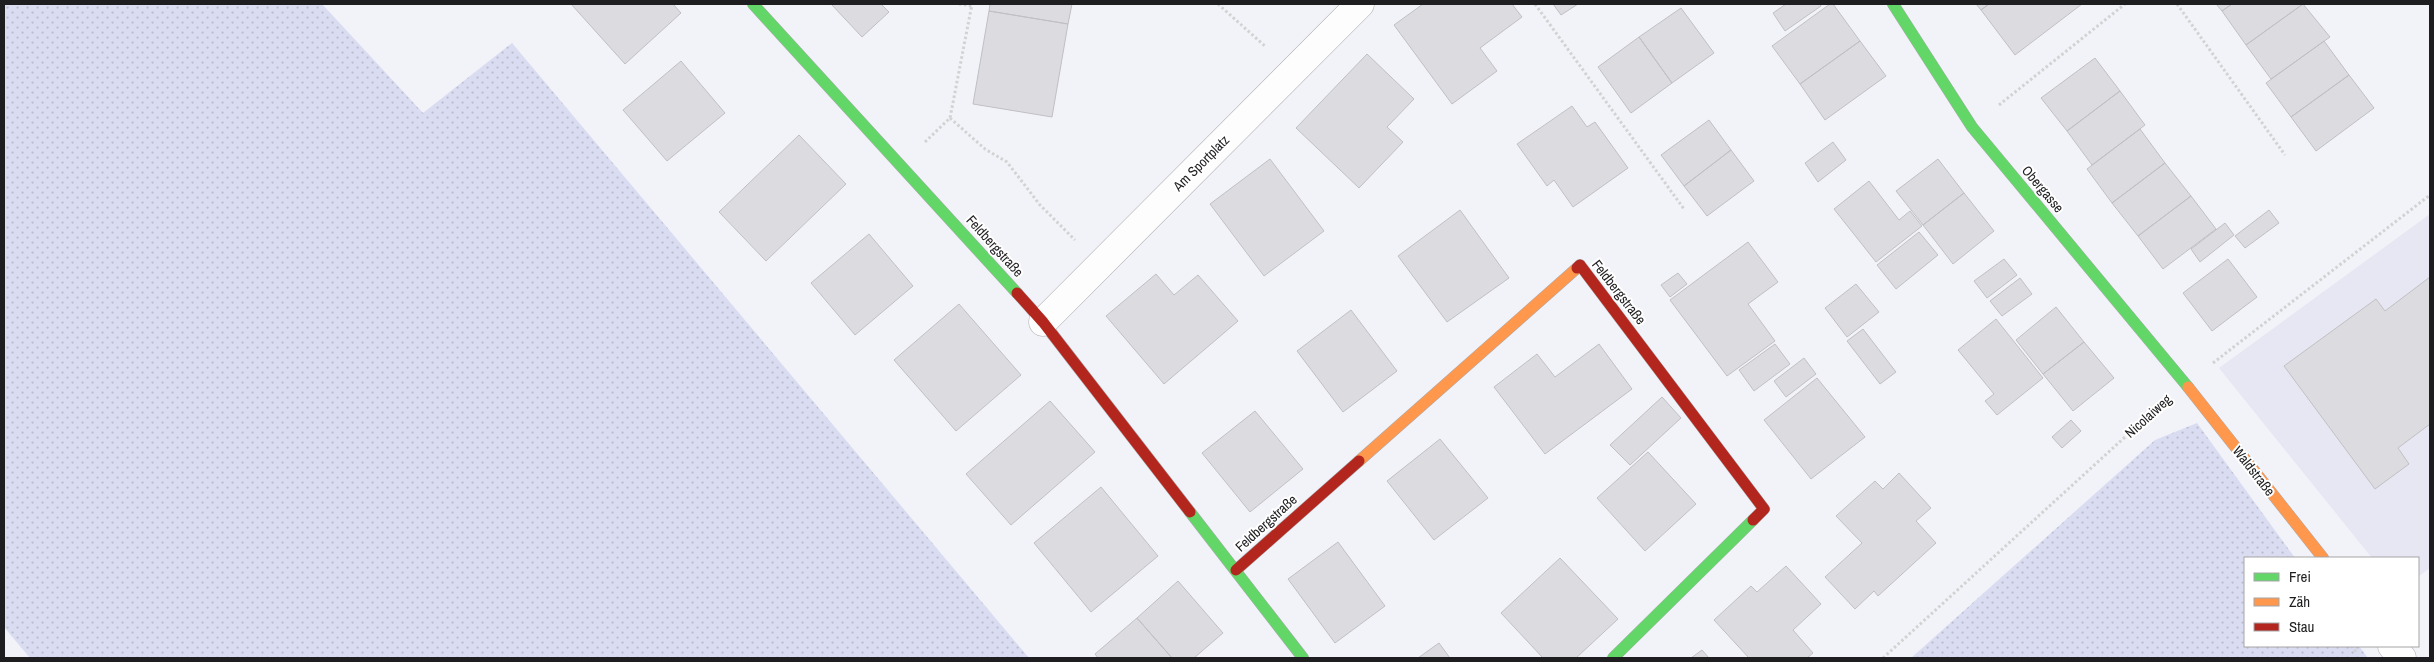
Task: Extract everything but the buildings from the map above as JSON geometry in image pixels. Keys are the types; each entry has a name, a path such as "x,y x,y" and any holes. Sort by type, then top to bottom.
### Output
{"street":[{"name":"Feldbergstraße","path":"753,4 1043,322 1303,658"},
{"name":"Am Sportplatz","path":"1043,322 1360,4"},
{"name":"Obergasse","path":"1893,4 1972,127 2185,383"},
{"name":"Feldbergstraße","path":"1236,570 1580,265 1764,508 1613,658"},
{"name":"Waldstraße","path":"2185,383 2322,557"},
{"path":"2393,647 2402,658"}],"path":[{"path":"902,166 950,118 972,5 959,4"},
{"path":"1218,4 1293,71"},
{"path":"1535,4 1684,210"},
{"path":"1972,127 2125,4"},
{"path":"2177,4 2285,155"},
{"path":"950,118 985,149 1007,162 1040,205 1100,265"},
{"name":"Nicolaiweg","path":"1883,658 2185,383 2430,194"}],"shaded area":[{"path":"4,4 322,4 423,113 512,43 1029,658 30,658 4,627"},
{"path":"2430,214 2430,568 2419,576 2419,557 2371,557 2219,368"},
{"path":"2197,423 2294,557 2244,557 2244,647 2360,647 2368,658 1911,658 2155,440"}],"traffic: fast":[{"path":"753,4 1017,293"},
{"path":"1893,4 1972,127 2188,387"},
{"path":"1190,512 1303,658"},
{"path":"1613,658 1753,520"}],"traffic: slow":[{"path":"1359,461 1577,268"},
{"path":"2188,387 2322,557"}],"traffic: jam":[{"path":"1577,268 1580,265 1764,509 1753,520"},
{"path":"1017,293 1043,322 1190,512"},
{"path":"1236,570 1359,461"}]}
